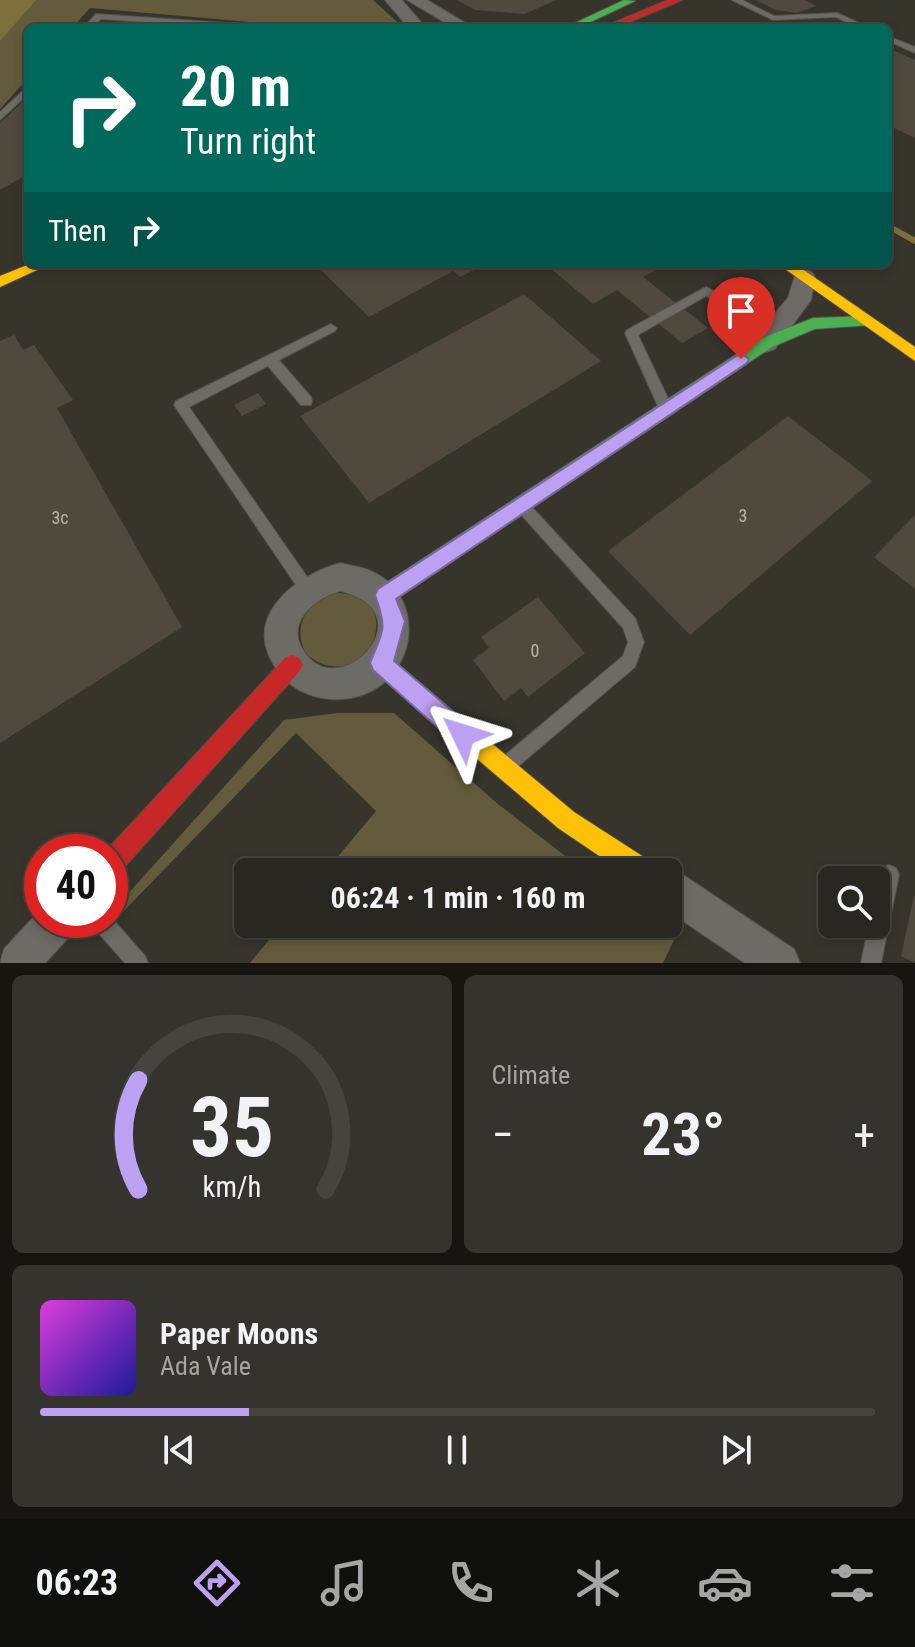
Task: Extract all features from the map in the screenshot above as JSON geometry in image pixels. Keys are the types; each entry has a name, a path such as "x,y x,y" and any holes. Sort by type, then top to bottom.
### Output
{"street":[{"path":"392,0 414,24"},
{"path":"392,0 431,24"},
{"path":"415,0 459,24"},
{"path":"604,20 632,0"},
{"path":"576,24 604,20 622,24 677,0"},
{"path":"0,282 33,268"},
{"path":"794,271 915,355"},
{"path":"385,595 666,409 773,334 800,301 794,271"},
{"path":"773,334 813,324 867,321"},
{"path":"357,578 385,595 395,621 389,650 380,663 364,676 334,683 306,677 292,665 283,650 281,633 285,616 294,601 307,589 322,580 357,578"},
{"path":"380,663 566,820 623,858"},
{"path":"128,844 292,665"},
{"path":"682,897 780,963"},
{"path":"18,963 41,938"}],"lane":[{"path":"736,0 773,18 837,15 857,24"},
{"path":"91,24 99,16 212,24"},
{"path":"892,40 915,50"},
{"path":"0,117 24,93"},
{"path":"666,409 631,333 706,291 758,319 773,334"},
{"path":"307,589 181,405 331,328"},
{"path":"270,359 306,401"},
{"path":"503,769 629,661 636,642 629,623 521,506"},
{"path":"116,938 138,963"},
{"path":"871,963 876,938"}],"shaded area":[{"path":"0,0 373,0 400,24 273,24 90,8 76,24 24,24 24,82 0,109"},
{"path":"0,0 36,0 0,41"},
{"path":"338,593 361,599 373,611 376,627 372,643 361,657 346,665 327,665 306,654 300,633 305,615 311,608 327,596"},
{"path":"338,713 394,713 498,804 568,858 337,858 376,811 296,733 128,907 128,894 284,720"},
{"path":"271,938 674,940 663,963 250,963"}],"building":[{"path":"457,0 557,0 524,14 475,10"},
{"path":"756,0 804,0 816,6 797,13 776,10"},
{"path":"892,50 915,60 915,138 892,127"},
{"path":"24,101 24,176 0,190 0,123"},
{"path":"319,268 478,268 460,277 453,271 369,317"},
{"path":"550,268 659,268 643,277 708,328 682,343 617,290 593,304"},
{"path":"524,294 601,361 369,503 300,416"},
{"path":"14,335 23,350 34,345 73,400 57,408 182,627 0,743 0,341"},
{"path":"258,393 266,404 242,416 234,405"},
{"path":"788,416 872,481 690,635 608,551"},
{"path":"915,515 915,589 874,557"},
{"path":"538,597 585,653 528,697 521,688 504,701 473,660 489,648 481,637"},
{"path":"915,896 915,963 901,956"}],"waterway":[{"path":"892,228 915,241"}],"traffic: fast":[{"path":"578,24 630,1"},
{"path":"385,595 766,343 813,324 867,321"}],"traffic: slow":[{"path":"0,282 33,268"},
{"path":"791,268 915,355"},
{"path":"380,663 566,820 623,858"}],"traffic: jam":[{"path":"616,24 677,0"},
{"path":"128,844 292,665"}],"route":[{"path":"463,735 380,663 394,636 392,607 385,595 741,359"}]}
